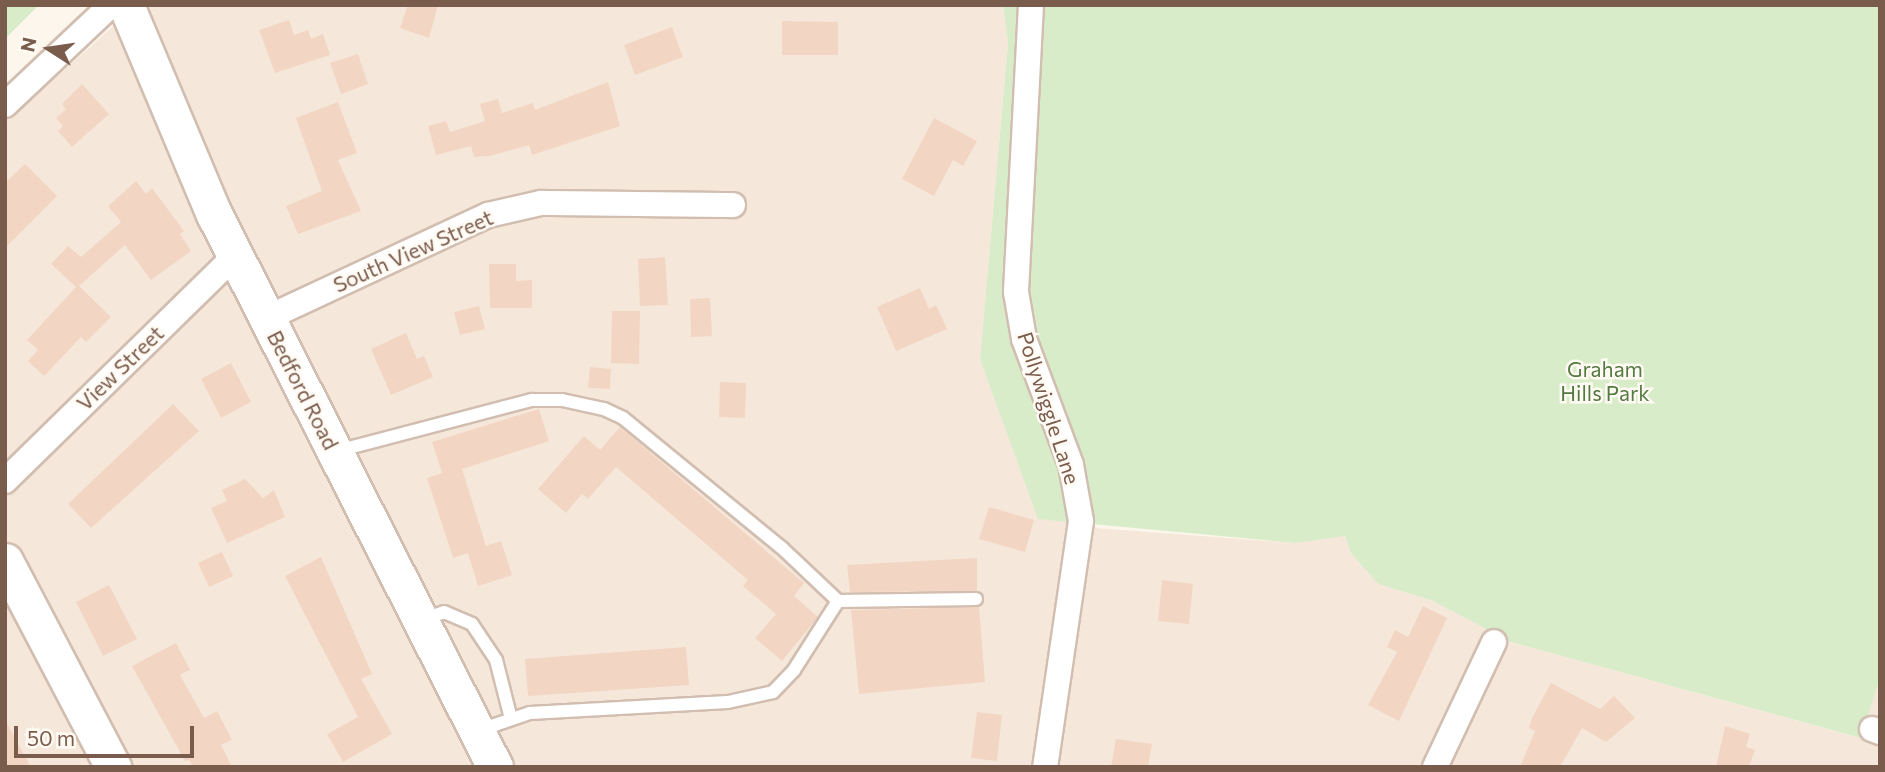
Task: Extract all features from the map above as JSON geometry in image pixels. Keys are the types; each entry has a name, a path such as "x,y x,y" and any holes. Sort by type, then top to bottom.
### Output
{"main road":[{"name":"Bedford Road","path":"126,5 190,161 235,256 495,767"},
{"path":"5,561 113,767"}],"street":[{"path":"5,105 111,5"},
{"name":"Pollywiggle Lane","path":"1031,5 1016,292 1024,339 1072,464 1081,521 1045,767"},
{"name":"South View Street","path":"267,318 488,215 541,203 733,205"},
{"name":"View Street","path":"5,481 235,256"},
{"path":"1435,767 1494,642"}],"lane":[{"path":"334,452 532,400 562,400 604,410 623,418 782,548 838,601 976,599"},
{"path":"478,731 511,719 590,708 729,702 773,692 794,670 838,601"},
{"path":"419,621 444,612 472,624 496,660 511,719"}],"shaded area":[{"path":"137,5 1003,5 1008,43 980,359 1096,528 1295,543 1345,535 1351,553 1378,584 1431,600 1511,642 1860,738 1880,678 1880,767 5,767 5,123"}],"green space":[{"path":"5,5 39,5 5,39"},
{"name":"Graham Hills Park","path":"1003,5 1880,5 1880,678 1861,738 1511,642 1431,600 1378,584 1351,553 1345,536 1295,543 1038,519 980,359 1008,43"}],"building":[{"path":"408,5 438,5 429,38 400,28"},
{"path":"289,20 294,35 308,30 311,39 323,34 330,55 275,73 259,30"},
{"path":"782,21 838,22 838,55 782,55"},
{"path":"672,27 683,57 635,75 624,45"},
{"path":"358,54 368,84 341,94 330,63"},
{"path":"608,82 620,126 532,155 529,145 490,156 474,157 471,146 436,155 428,126 446,121 450,132 485,121 480,104 498,99 502,113 533,103 535,110"},
{"path":"82,84 109,114 72,147 58,131 63,126 56,118 66,109 62,104"},
{"path":"338,102 357,153 338,160 361,211 298,234 286,206 322,191 296,118"},
{"path":"934,118 977,141 963,166 953,160 934,196 902,179"},
{"path":"25,164 57,196 5,248 5,183"},
{"path":"136,181 146,194 152,188 184,231 180,234 191,251 151,280 125,245 79,286 111,317 86,342 81,337 44,376 28,361 38,350 27,340 76,287 51,264 68,246 81,257 121,222 108,206"},
{"path":"665,257 668,305 640,306 638,259"},
{"path":"489,264 516,264 516,281 532,280 532,308 490,308"},
{"path":"920,288 929,309 936,305 947,329 896,351 877,307"},
{"path":"710,298 712,336 691,337 690,299"},
{"path":"479,306 485,329 460,335 454,312"},
{"path":"612,311 640,311 639,364 611,363"},
{"path":"406,333 417,359 424,356 433,377 391,395 371,349"},
{"path":"231,363 251,402 221,418 201,379"},
{"path":"590,367 611,369 610,389 588,388"},
{"path":"720,382 746,383 745,418 719,417"},
{"path":"173,404 199,431 91,528 68,504"},
{"path":"539,409 549,441 462,469 486,546 501,541 512,575 478,586 468,553 453,558 427,478 442,473 432,442"},
{"path":"620,427 804,583 794,596 818,617 782,661 755,638 776,614 743,586 748,580 616,467 588,499 582,494 566,513 538,489 584,436 600,450"},
{"path":"245,479 263,498 274,490 285,517 227,543 211,508 227,501 222,490"},
{"path":"989,507 1034,520 1025,552 979,539"},
{"path":"222,552 233,576 209,587 198,563"},
{"path":"321,557 372,674 361,679 392,734 343,762 327,734 358,717 285,576"},
{"path":"977,558 977,591 850,592 847,565"},
{"path":"1162,580 1193,584 1189,624 1158,621"},
{"path":"109,585 137,639 103,656 76,602"},
{"path":"1423,606 1447,618 1399,721 1368,705 1397,652 1387,647 1395,630 1408,637"},
{"path":"979,607 985,682 859,694 851,610"},
{"path":"176,643 190,670 180,675 204,718 217,711 232,740 221,745 232,767 193,767 189,760 185,761 132,666"},
{"path":"686,647 689,685 528,696 525,659"},
{"path":"1551,683 1600,709 1614,696 1635,718 1606,742 1582,728 1560,767 1520,767 1535,731 1529,728 1532,718"},
{"path":"977,712 1002,715 997,761 971,758"},
{"path":"5,720 31,767 5,767"},
{"path":"1725,726 1750,734 1746,747 1755,750 1749,767 1716,767"},
{"path":"1116,739 1152,744 1148,767 1111,767"}]}
